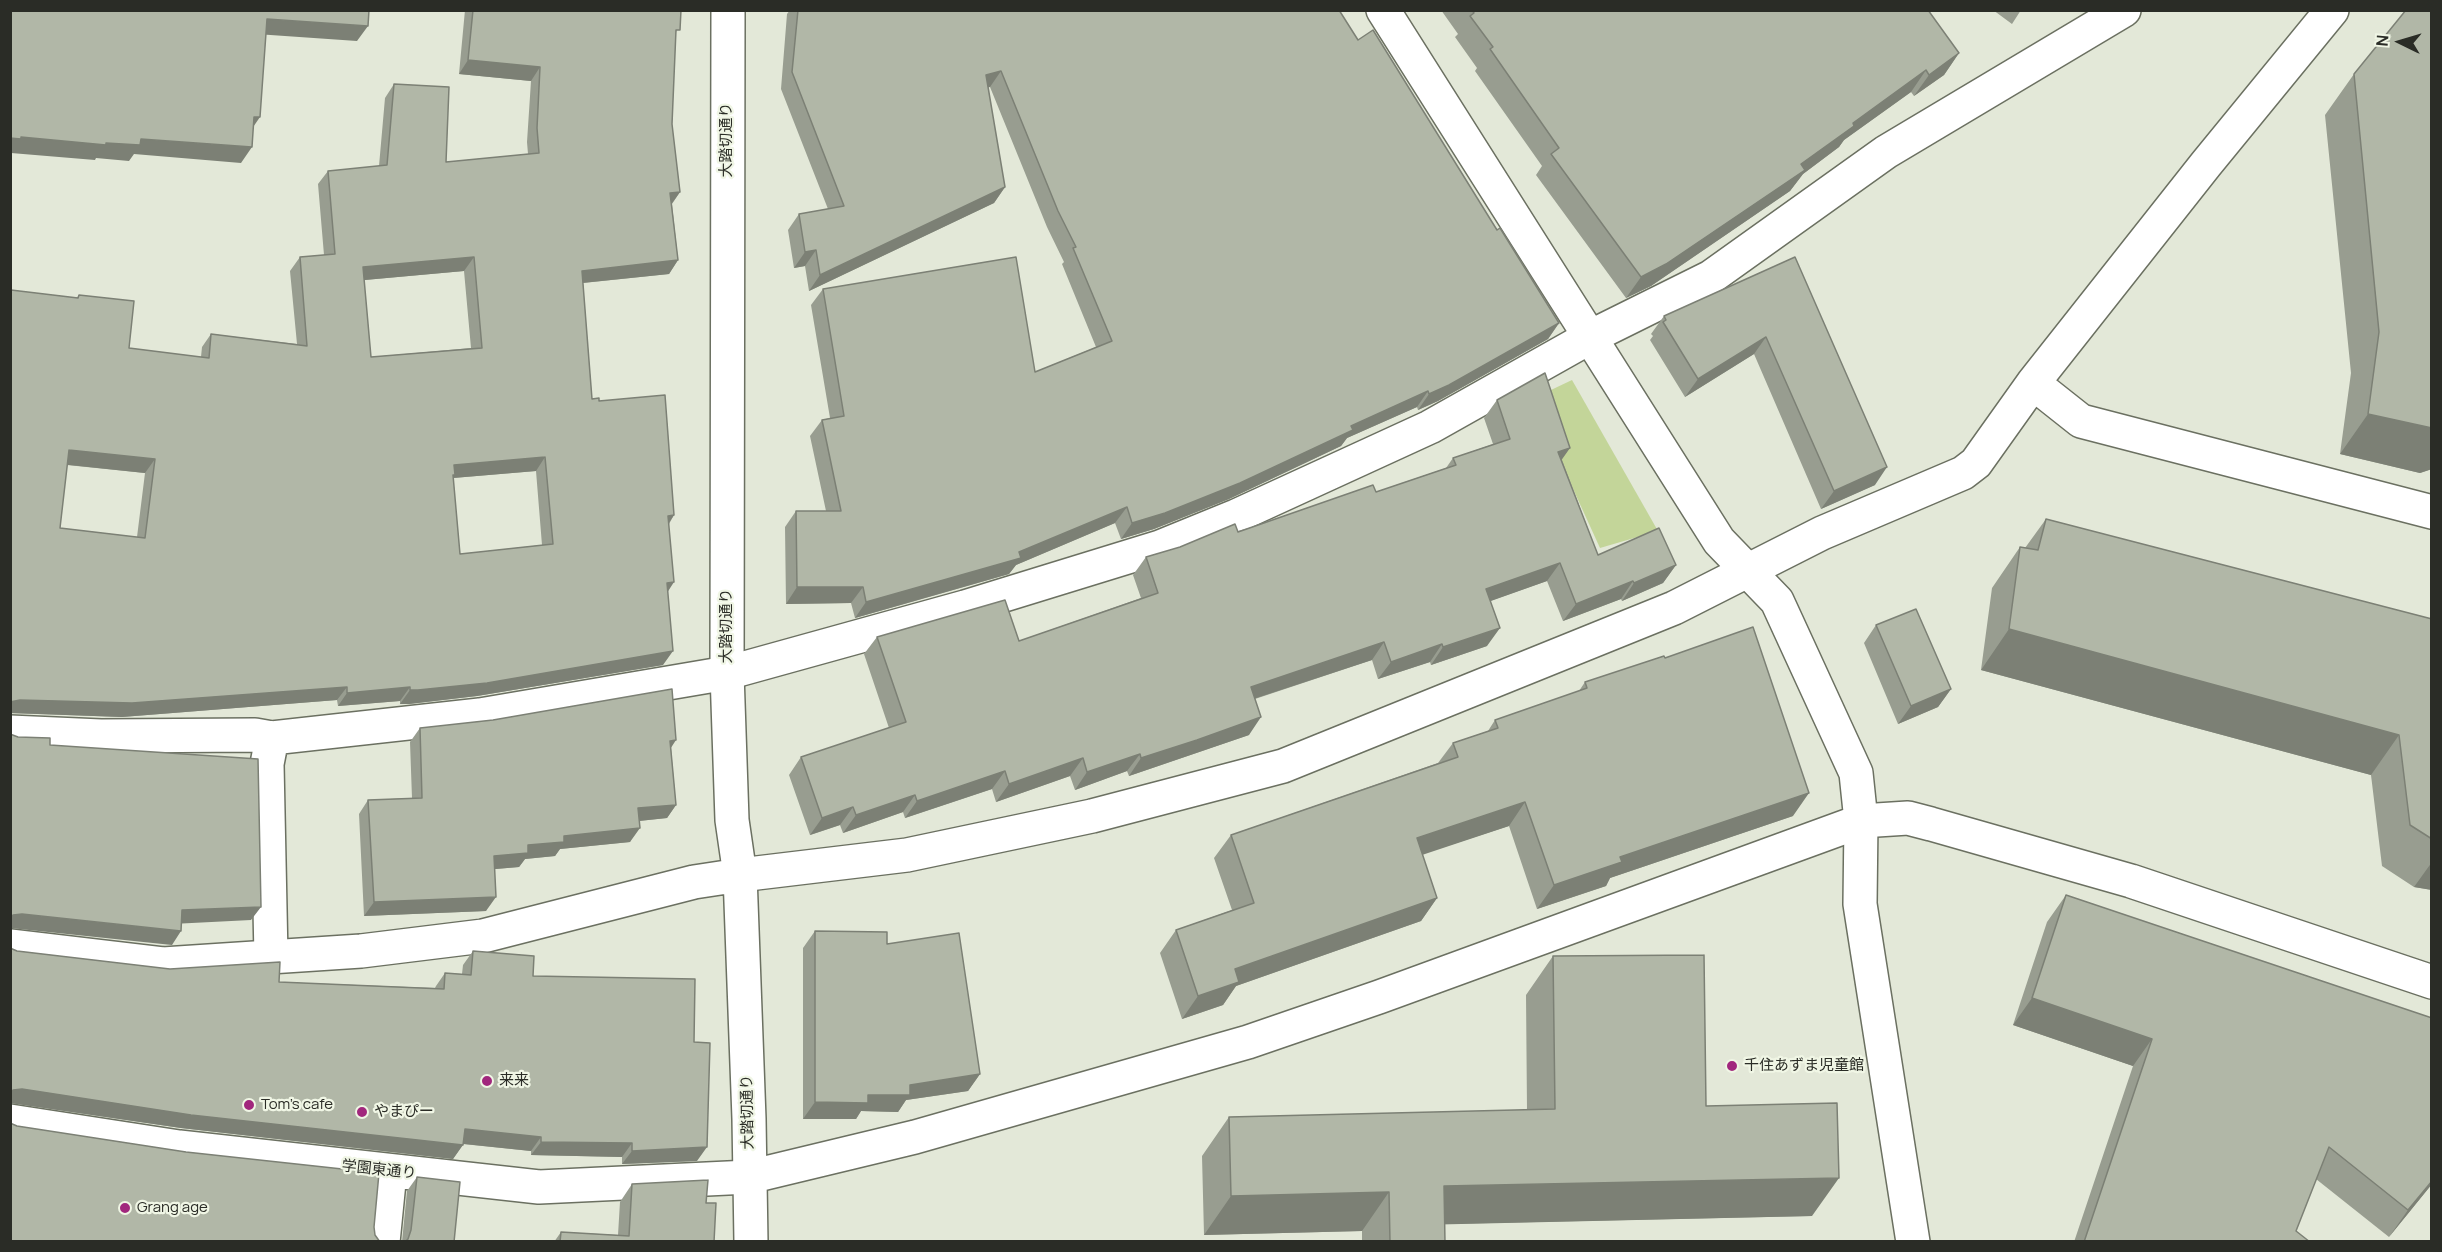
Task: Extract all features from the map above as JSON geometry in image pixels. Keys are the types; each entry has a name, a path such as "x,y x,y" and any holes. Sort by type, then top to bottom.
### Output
{"street":[{"name":"大踏切通り","path":"728,10 727,673 732,819 740,875 750,1242"},
{"path":"1383,10 1719,541 1777,601 1856,773 1861,821 1860,904 1913,1242"},
{"path":"10,732 101,736 255,735 272,738 480,716 727,673 965,608 1160,547 1236,516 1430,428 1590,337 1711,277 1886,152 2124,10"},
{"path":"10,946 163,964 361,951 483,936 694,882 907,855 1092,816 1283,766 1674,608 1822,533 1964,473 1976,463 2033,383 2206,164 2332,10"},
{"path":"2033,383 2081,421 2432,512"},
{"path":"271,957 267,764 272,738"},
{"name":"学園東通り","path":"10,1121 179,1148 539,1187 749,1177 915,1137 1248,1042 1379,997 1861,821 1908,818 2131,881 2432,982"},
{"path":"383,1242 390,1172"}],"green space":[{"path":"1572,380 1658,531 1600,548 1532,399"}],"building":[{"path":"10,10 369,10 368,26 267,19 260,117 254,117 252,147 141,139 140,145 106,143 106,145 10,138"},
{"path":"473,10 681,10 680,30 676,30 672,124 680,192 670,193 678,260 582,271 592,399 599,398 599,401 665,395 674,515 668,516 674,582 667,583 673,651 487,683 418,690 410,690 410,687 347,693 347,687 132,703 20,700 10,702 11,290 78,298 79,295 134,301 129,348 209,358 211,334 307,346 300,257 335,254 328,171 387,165 394,84 449,87 446,162 539,153 537,128 540,67 468,60","holes":["474,257 482,348 371,357 363,267","69,450 155,459 145,538 60,528","545,457 553,544 460,554 454,465"]},
{"path":"798,10 1339,10 1358,40 1373,30 1497,230 1500,228 1559,323 1449,385 1429,394 1428,391 1351,426 1353,430 1240,483 1165,513 1132,523 1127,507 1019,552 1021,558 866,602 863,587 797,587 796,511 841,511 822,420 844,416 823,289 1016,257 1035,372 1112,341 1073,248 1076,247 1058,211 1001,71 986,75 1005,187 820,275 816,250 805,252 799,214 844,206 792,72"},
{"path":"1472,10 1928,10 1959,53 1929,75 1926,70 1853,123 1854,126 1801,164 1805,170 1666,264 1641,277 1551,154 1559,148 1490,49 1493,47 1470,16 1474,13"},
{"path":"2406,10 2432,10 2432,428 2368,414 2379,332 2354,74"},
{"path":"1795,257 1887,467 1834,491 1766,337 1698,379 1663,322 1666,320 1664,316"},
{"path":"1545,373 1570,448 1558,452 1598,555 1659,528 1676,565 1576,604 1560,563 1486,589 1500,628 1443,647 1442,644 1391,662 1384,642 1251,687 1261,717 1197,740 1141,758 1140,754 1087,772 1083,758 1009,784 1005,771 917,801 915,795 856,815 853,807 822,818 801,757 906,722 877,637 1005,600 1019,641 1158,593 1146,557 1180,547 1235,524 1238,532 1373,485 1376,492 1456,465 1453,458 1510,439 1497,400"},
{"path":"2046,519 2432,619 2432,839 2410,825 2399,735 2009,629 2020,547 2038,550"},
{"path":"1916,609 1951,689 1911,706 1876,625"},
{"path":"1753,627 1809,793 1620,857 1622,862 1554,885 1525,802 1417,838 1437,898 1235,969 1239,982 1198,996 1176,930 1254,903 1231,835 1458,757 1453,743 1498,728 1495,720 1587,688 1585,682 1664,656 1665,658"},
{"path":"672,689 676,740 670,741 676,805 638,808 640,828 564,836 564,842 528,845 528,853 494,856 496,897 374,902 368,800 422,798 420,728 493,720"},
{"path":"10,734 18,737 50,738 50,745 258,759 261,907 182,910 181,931 22,914 10,917"},
{"path":"2066,895 2432,1018 2432,1181 2408,1210 2329,1147 2296,1231 2310,1242 2084,1242 2152,1039 2032,998"},
{"path":"815,931 887,932 887,944 959,933 980,1074 910,1085 910,1095 868,1095 868,1103 815,1102"},
{"path":"10,948 17,951 170,969 280,962 279,982 444,989 445,973 471,975 473,951 534,956 533,976 695,979 694,1042 710,1043 707,1147 632,1151 632,1143 541,1142 541,1137 465,1129 463,1145 191,1115 22,1089 10,1092"},
{"path":"1704,955 1706,1106 1837,1103 1839,1178 1444,1186 1445,1242 1390,1242 1389,1192 1231,1196 1229,1117 1555,1109 1553,956"},
{"path":"10,1123 17,1126 186,1152 379,1173 374,1227 375,1235 380,1242 10,1242"},
{"path":"417,1177 460,1182 454,1242 405,1242 411,1230"},
{"path":"708,1180 706,1203 716,1203 714,1242 560,1242 561,1232 629,1236 632,1184"}],"place":[{"name":"千住あずま児童館","path":"1732,1066"},
{"name":"来来","path":"487,1081"},
{"name":"Tom’s cafe","path":"249,1105"},
{"name":"やまぴー","path":"362,1112"},
{"name":"Grang age","path":"125,1208"}]}
